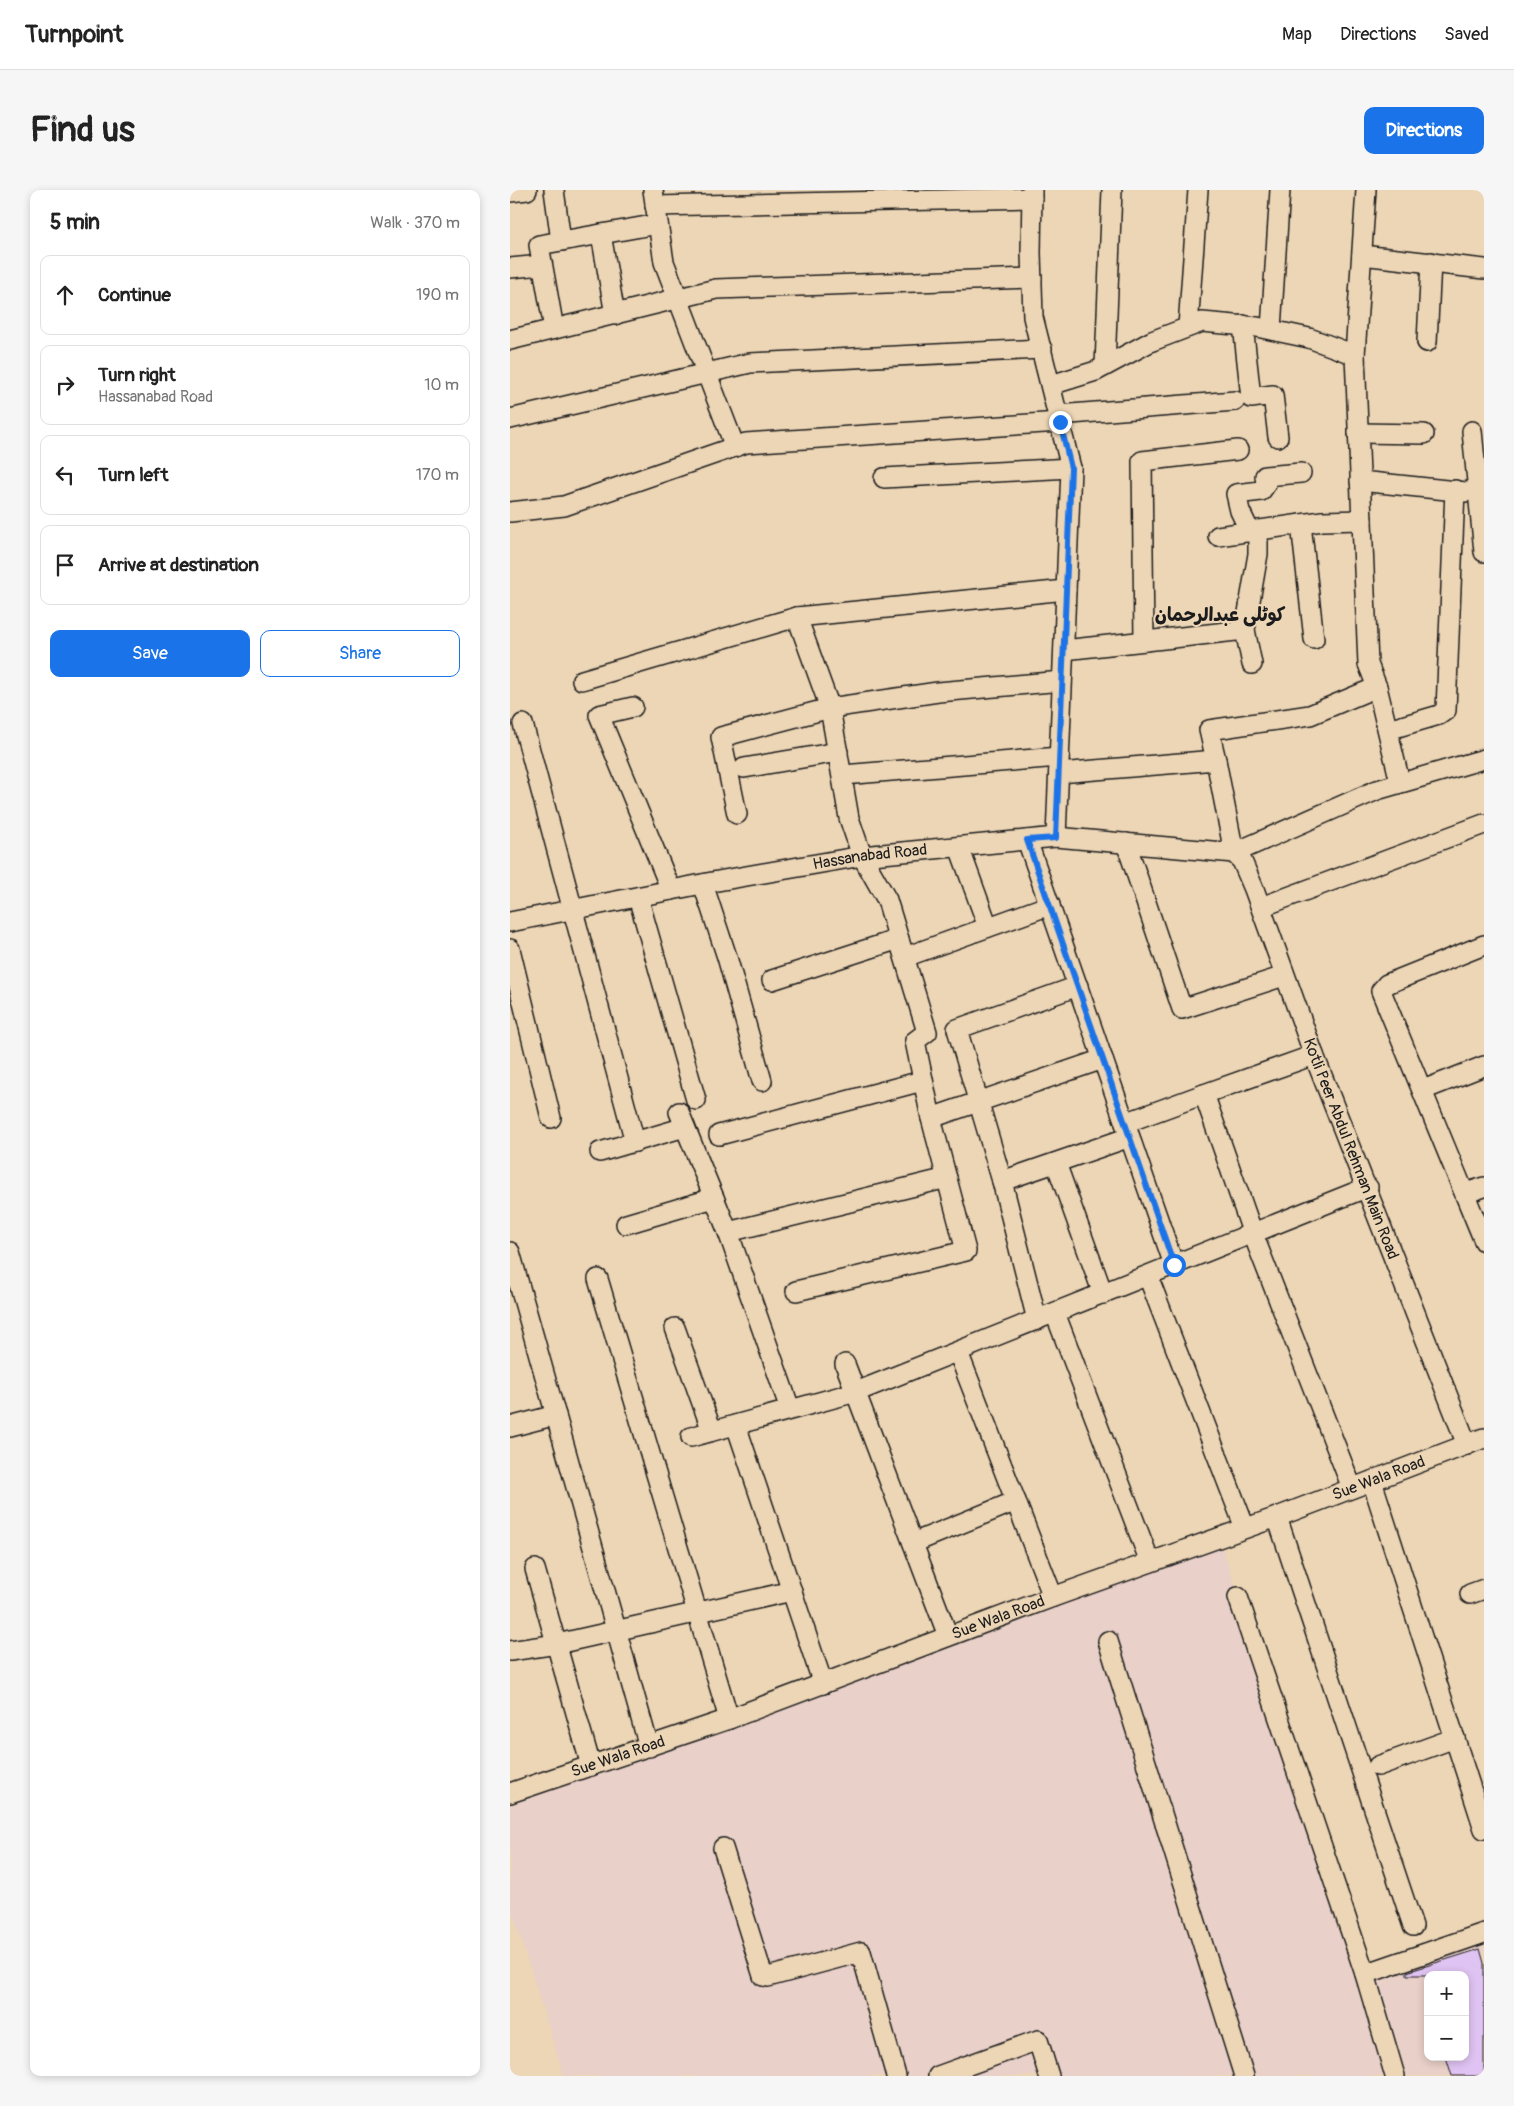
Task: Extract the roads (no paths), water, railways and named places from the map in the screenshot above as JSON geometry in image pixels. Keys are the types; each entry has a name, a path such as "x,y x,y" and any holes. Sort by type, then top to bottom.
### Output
{"street":[{"path":"510,192 527,190"},
{"path":"554,190 561,241"},
{"path":"1105,366 1112,190"},
{"path":"1188,327 1198,190"},
{"path":"1271,329 1280,190"},
{"path":"1366,190 1355,355 1368,664 1377,686 1400,782"},
{"path":"554,329 538,245 601,234 655,207 1032,194 1033,317 1071,468 1056,838"},
{"path":"655,207 664,262 735,447"},
{"path":"601,234 615,315"},
{"path":"1362,255 1484,269"},
{"path":"1428,342 1431,262"},
{"path":"510,268 542,265"},
{"path":"510,340 680,300 716,289 1032,278"},
{"path":"1051,385 1105,366 1152,341 1202,322 1271,329 1309,338 1355,355"},
{"path":"1243,325 1251,398 1273,395 1278,437"},
{"path":"510,418 750,363 1042,349"},
{"path":"510,512 564,506 735,447 756,442 1059,419 1235,401"},
{"path":"1358,433 1424,434"},
{"path":"1476,433 1477,493 1484,552"},
{"path":"1144,641 1142,461 1238,450"},
{"path":"884,478 1071,468"},
{"path":"1252,664 1245,630 1258,554 1254,531 1240,511 1236,494 1260,491 1266,484 1265,476 1301,473"},
{"path":"1360,482 1477,493"},
{"path":"1388,730 1438,715 1446,710 1455,490"},
{"path":"1218,536 1322,521 1362,520"},
{"path":"1301,524 1314,640"},
{"path":"582,680 797,617 1066,590"},
{"path":"796,1291 966,1251 922,1081 915,1041 927,1032 887,900 862,856 849,818 830,708 797,617"},
{"path":"1064,650 1245,630"},
{"path":"737,814 721,737 830,708 938,692 1062,680"},
{"path":"1377,686 1310,715 1209,730 1234,853 1316,816 1400,782 1484,759"},
{"path":"633,707 599,715 671,890"},
{"path":"523,724 635,1142"},
{"path":"744,768 838,752"},
{"path":"843,775 1216,760"},
{"path":"1261,908 1484,824"},
{"name":"Hassanabad Road","path":"510,922 702,884 862,856 959,846 1056,838 1234,853"},
{"path":"1027,840 1174,1265"},
{"path":"1126,843 1182,1009 1284,976"},
{"path":"959,846 988,927"},
{"name":"Kotli Peer Abdul Rehman Main Road","path":"1234,853 1242,861 1314,1055 1475,1441"},
{"path":"702,884 727,957 762,1081"},
{"path":"638,897 696,1100"},
{"path":"772,980 988,927 1050,904"},
{"path":"1484,946 1387,984 1381,990 1484,1241"},
{"path":"510,949 551,1118"},
{"path":"1037,1320 1002,1181 958,1029 1078,986"},
{"path":"1002,1181 1056,1162 1204,1094 1314,1055"},
{"path":"932,1118 1103,1059"},
{"path":"1423,1090 1484,1066"},
{"path":"719,1135 922,1081"},
{"path":"1204,1094 1253,1234 1352,1488"},
{"path":"600,1152 635,1142 682,1119 728,1232 790,1409"},
{"path":"1056,1162 1103,1294"},
{"path":"728,1232 947,1178"},
{"path":"691,1437 856,1392 1368,1187"},
{"path":"1466,1194 1484,1187"},
{"path":"626,1224 714,1198"},
{"path":"510,1252 649,1747"},
{"path":"1148,1276 1245,1528"},
{"path":"598,1278 730,1719"},
{"path":"1055,1313 1150,1562"},
{"path":"675,1328 712,1431"},
{"path":"958,1352 1053,1597"},
{"path":"845,1364 948,1636"},
{"path":"510,1427 556,1415"},
{"path":"736,1425 822,1684"},
{"name":"Sue Wala Road","path":"510,1793 730,1719 1053,1597 1277,1517 1475,1441"},
{"path":"1372,1481 1484,1829"},
{"path":"913,1543 1016,1501"},
{"path":"1277,1517 1413,1926"},
{"path":"536,1569 591,1766"},
{"path":"510,1651 557,1644 792,1591"},
{"path":"1238,1597 1365,1974 1395,2076"},
{"path":"1108,1641 1244,2076"},
{"path":"1378,1766 1455,1738"},
{"path":"723,1848 763,1976 768,1977 861,1952 896,2076"},
{"path":"1365,1974 1484,1933"},
{"path":"938,2076 1038,2040 1049,2076"}],"district":[{"name":"کوٹلی عبدالرحمان","path":"1220,615"}]}
